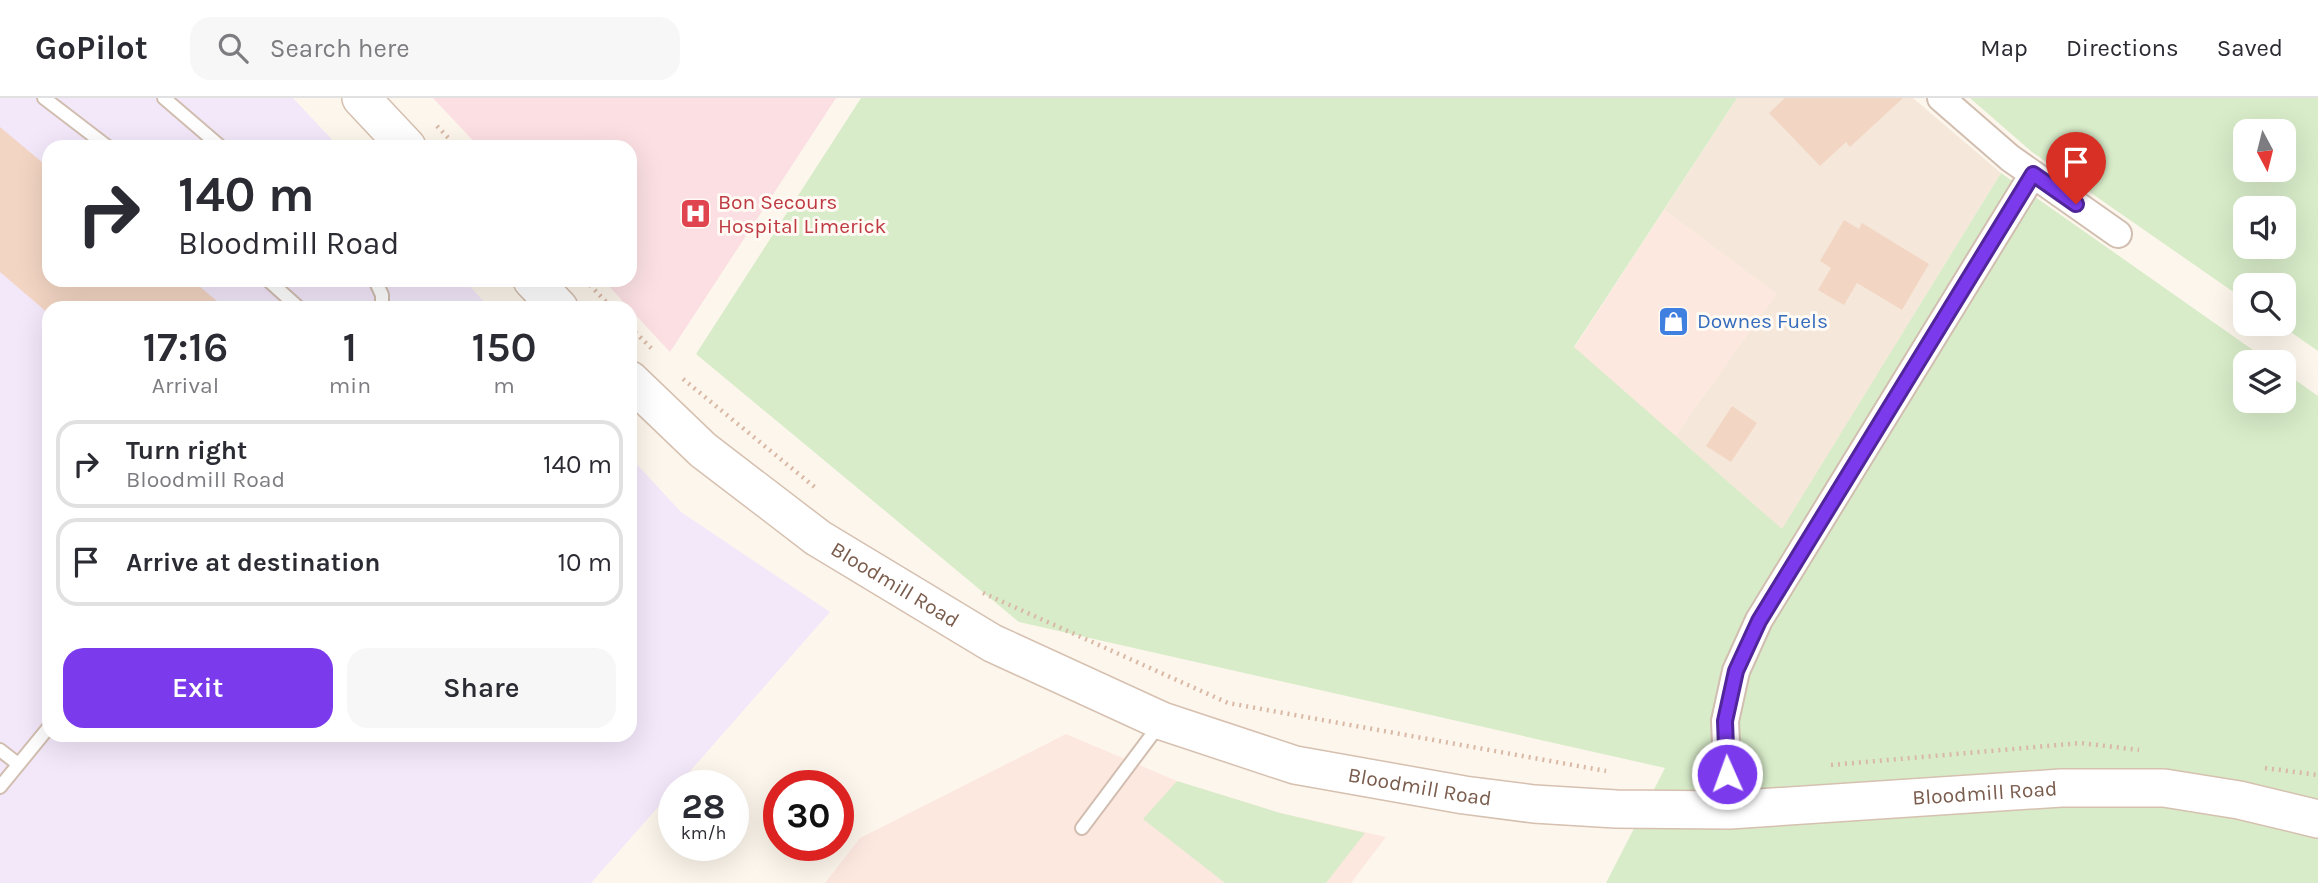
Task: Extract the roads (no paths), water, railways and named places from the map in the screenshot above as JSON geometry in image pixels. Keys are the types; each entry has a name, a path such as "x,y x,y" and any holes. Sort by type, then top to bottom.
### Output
{"street":[{"path":"361,98 400,140"},
{"path":"1941,98 2010,158 2118,234"},
{"path":"1729,810 1725,721 1736,671 1759,621 2033,174"},
{"path":"539,287 552,301"},
{"name":"Bloodmill Road","path":"637,387 703,450 818,538 992,643 1162,721 1295,765 1464,795 1534,804 1616,809 1729,810 2061,788 2164,788 2239,800 2318,820"}],"lane":[{"path":"44,98 99,140"},
{"path":"164,98 212,140"},
{"path":"276,287 291,301"},
{"path":"1082,828 1162,721"},
{"path":"0,786 42,735"},
{"path":"0,750 18,764"}],"place":[{"name":"Bon Secours Hospital Limerick","path":"695,214"},
{"name":"Downes Fuels","path":"1674,321"}]}
